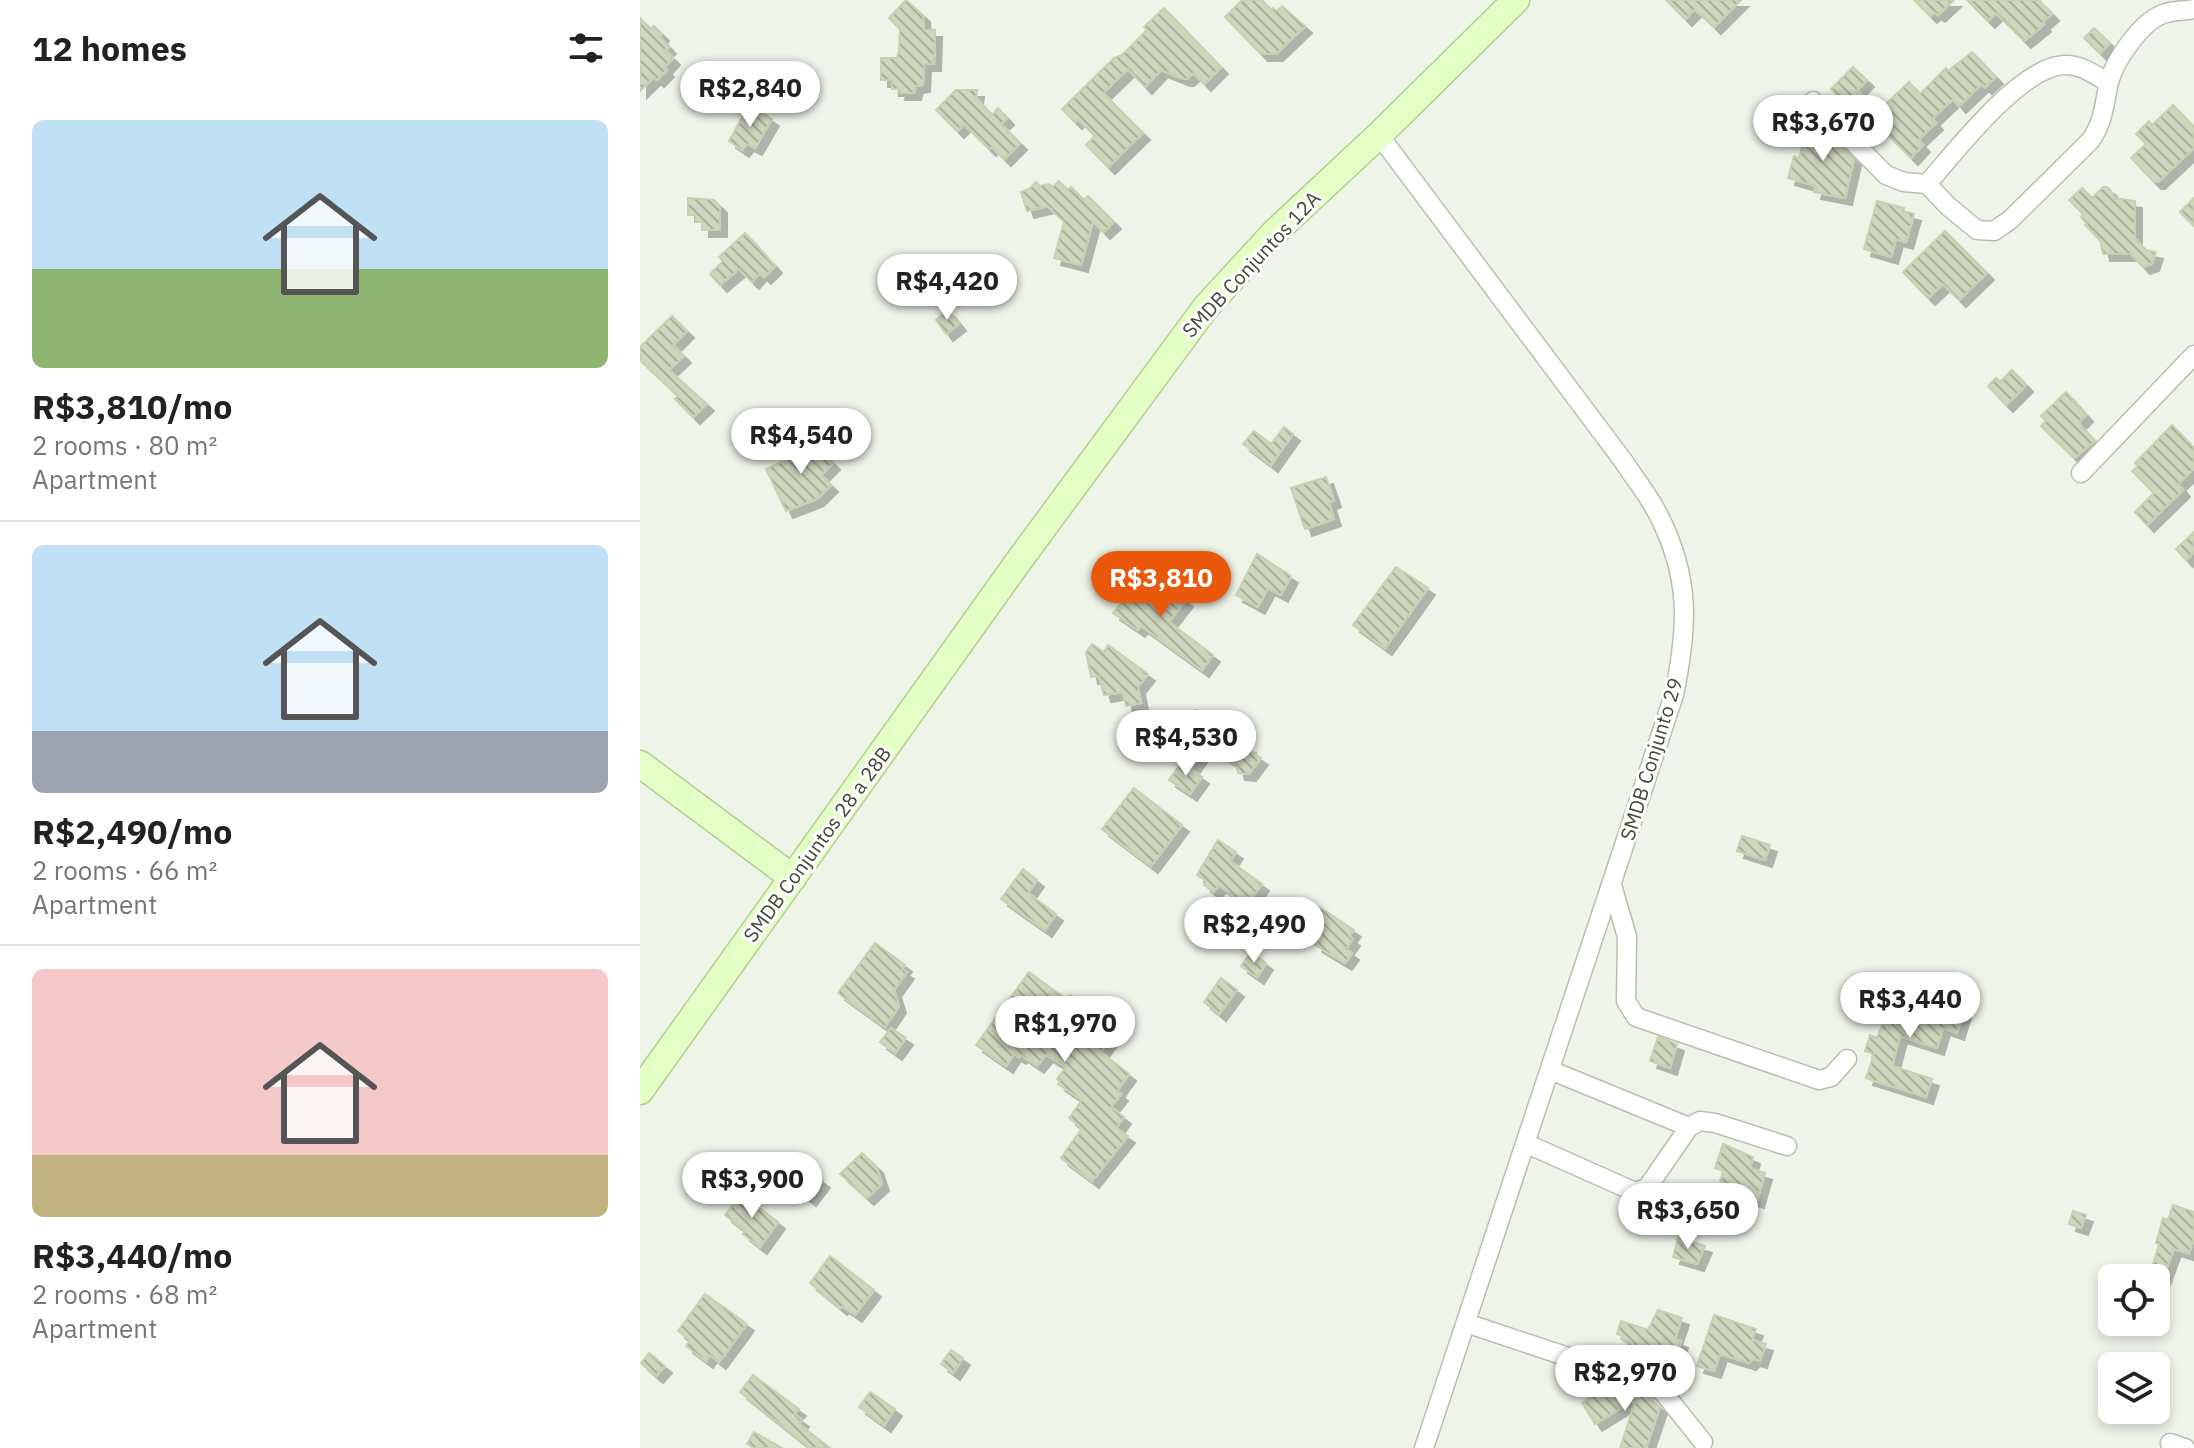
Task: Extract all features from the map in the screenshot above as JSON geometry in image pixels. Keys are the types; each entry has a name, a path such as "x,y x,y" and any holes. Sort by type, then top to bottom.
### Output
{"street":[{"name":"SMDB Conjuntos 12A","path":"994,596 1206,307 1275,232 1516,0"},
{"path":"1813,101 1886,175 1904,182 1927,184 1977,230 1994,231 2099,130 2109,83 2123,52 2162,7 2194,9"},
{"path":"1927,184 2015,89 2034,75 2066,65 2084,69 2109,83"},
{"name":"SMDB Conjunto 29","path":"1379,135 1624,462 1658,513 1675,553 1685,596 1683,650 1674,695 1424,1448"},
{"path":"2081,473 2194,355"},
{"name":"SMDB Conjuntos 28 a 28B","path":"640,1091 994,596"},
{"path":"640,764 793,878"},
{"path":"1612,885 1627,937 1626,1001 1636,1017 1819,1080 1831,1077 1847,1059"},
{"path":"1550,1070 1689,1127"},
{"path":"1525,1143 1635,1192 1647,1188 1654,1181 1689,1127 1700,1121 1787,1146"},
{"path":"1466,1323 1643,1382 1663,1392 1703,1442"}],"building":[{"path":"906,0 923,15 924,30 935,30 934,64 924,64 923,85 916,86 914,93 898,93 899,89 892,89 892,80 881,80 881,58 897,58 900,29 889,18"},
{"path":"1242,0 1262,0 1271,10 1277,11 1282,6 1305,26 1276,54 1261,54 1225,17"},
{"path":"1666,0 1741,0 1714,27 1695,9 1685,19"},
{"path":"1914,0 1954,0 1938,15 1934,12 1930,16"},
{"path":"1967,0 2039,0 2052,14 2024,41 1996,13 1988,21"},
{"path":"1164,8 1221,67 1204,84 1194,73 1183,79 1161,70 1145,87 1128,69 1103,93 1143,133 1108,167 1086,145 1095,136 1062,109 1114,58 1122,55"},
{"path":"640,18 650,29 654,26 662,34 660,37 669,47 665,50 673,58 657,80 654,77 640,91"},
{"path":"2094,28 2110,43 2100,53 2084,38"},
{"path":"1972,52 1996,77 1985,87 1982,84 1959,106 1953,99 1932,119 1936,123 1918,140 1923,145 1911,158 1884,131 1887,128 1874,115 1909,82 1920,94 1946,68 1948,71"},
{"path":"1853,67 1867,80 1857,90 1867,99 1853,112 1831,89"},
{"path":"956,90 977,90 976,98 992,115 998,108 1007,118 1001,124 1020,143 1004,159 964,124 957,131 936,110"},
{"path":"749,105 772,119 755,148 747,144 742,150 729,141"},
{"path":"2173,105 2194,127 2194,148 2158,182 2154,182 2131,158 2146,144 2136,134 2149,121 2152,125"},
{"path":"1811,116 1854,159 1845,198 1814,192 1816,186 1788,178 1794,156 1799,158"},
{"path":"1059,181 1068,190 1071,187 1084,200 1088,196 1114,222 1103,232 1093,221 1081,265 1054,258 1064,222 1048,206 1027,211 1021,192 1036,182 1040,186 1049,184 1053,187"},
{"path":"2103,187 2111,191 2114,198 2135,201 2135,239 2146,250 2156,252 2152,264 2143,267 2131,254 2103,254 2100,240 2085,225 2081,217 2083,214 2069,200 2082,188 2092,198"},
{"path":"688,198 714,200 720,206 720,230 702,230 702,222 696,222 696,215 688,215"},
{"path":"2194,198 2194,226 2180,212"},
{"path":"1877,201 1914,214 1906,242 1896,239 1891,257 1864,249"},
{"path":"1945,231 1987,273 1959,300 1943,284 1928,298 1903,272"},
{"path":"745,233 775,266 764,277 760,273 752,282 739,269 720,285 710,274 723,261 719,257"},
{"path":"948,310 959,324 946,334 936,320"},
{"path":"672,316 687,331 673,345 684,356 669,370 707,404 693,417 675,399 678,396 640,360 640,347"},
{"path":"2012,370 2026,385 2006,405 1988,386 1996,378 2000,382"},
{"path":"2066,392 2086,415 2078,423 2095,441 2074,458 2041,426 2046,421 2041,416"},
{"path":"2172,425 2194,448 2194,469 2178,484 2183,490 2147,525 2135,512 2154,493 2132,471 2138,466 2135,463"},
{"path":"1284,427 1293,434 1271,465 1243,444 1254,431 1271,444"},
{"path":"811,439 833,463 821,475 831,485 817,499 786,511 766,469 790,458"},
{"path":"1326,477 1334,500 1329,503 1334,519 1305,529 1291,488"},
{"path":"2194,532 2194,552 2186,560 2176,549"},
{"path":"1257,554 1291,576 1281,595 1268,588 1258,607 1236,595"},
{"path":"1396,567 1428,588 1385,648 1353,625"},
{"path":"1144,576 1172,596 1175,592 1186,600 1169,622 1213,655 1202,670 1141,626 1138,630 1113,613"},
{"path":"1092,644 1104,652 1108,645 1148,674 1138,687 1141,703 1126,706 1123,692 1104,695 1099,676 1091,677 1086,652"},
{"path":"1196,710 1211,721 1214,736 1192,767 1171,752 1176,746 1167,739 1178,724 1187,732 1190,712"},
{"path":"1233,738 1245,747 1249,746 1249,750 1261,758 1249,774 1238,773 1236,765 1221,754"},
{"path":"1182,762 1202,777 1190,794 1169,780"},
{"path":"1134,788 1182,825 1151,866 1102,829"},
{"path":"1742,836 1770,845 1765,860 1737,851"},
{"path":"1218,840 1236,852 1230,861 1262,884 1246,905 1219,885 1213,892 1204,885 1206,881 1197,875"},
{"path":"1023,869 1037,880 1028,893 1056,914 1045,930 1001,899"},
{"path":"1310,901 1354,930 1349,936 1353,939 1346,949 1352,953 1345,963 1315,945 1317,942 1294,924"},
{"path":"875,943 905,965 902,969 907,972 894,990 899,1006 885,1027 838,993"},
{"path":"1251,952 1266,963 1257,977 1241,966"},
{"path":"1029,972 1066,999 1070,995 1085,1006 1082,1010 1114,1033 1101,1052 1129,1074 1117,1091 1121,1094 1111,1107 1124,1117 1116,1128 1128,1136 1092,1181 1061,1158 1082,1128 1069,1118 1082,1100 1058,1084 1060,1081 1057,1079 1066,1067 1046,1055 1037,1066 1014,1054 1006,1066 976,1045"},
{"path":"1221,978 1237,990 1219,1014 1204,1002"},
{"path":"1899,998 1910,1002 1912,998 1941,1007 1944,998 1966,1005 1957,1033 1943,1028 1937,1048 1900,1036 1892,1066 1932,1079 1926,1097 1866,1078 1874,1054 1865,1051 1870,1035 1877,1038 1888,1011 1894,1013"},
{"path":"891,1028 906,1038 895,1053 880,1042"},
{"path":"1658,1037 1677,1044 1670,1068 1650,1061"},
{"path":"1723,1144 1753,1157 1750,1168 1765,1173 1757,1201 1725,1190 1727,1184 1720,1181 1724,1171 1715,1168"},
{"path":"862,1153 876,1166 882,1184 867,1198 840,1174"},
{"path":"805,1168 823,1181 809,1199 792,1186"},
{"path":"741,1194 778,1222 760,1247 725,1215"},
{"path":"2173,1205 2194,1212 2194,1238 2189,1254 2174,1249 2168,1264 2153,1264 2163,1218 2168,1220"},
{"path":"2073,1211 2086,1215 2081,1228 2069,1224"},
{"path":"1678,1238 1705,1246 1697,1264 1673,1257"},
{"path":"830,1256 874,1290 855,1315 842,1306 840,1308 810,1283"},
{"path":"705,1294 747,1324 719,1362 710,1355 706,1361 686,1346 690,1340 678,1331"},
{"path":"1658,1310 1682,1318 1675,1339 1681,1341 1675,1359 1655,1352 1653,1357 1631,1350 1633,1343 1617,1334 1621,1321 1648,1330"},
{"path":"1714,1315 1756,1329 1752,1340 1766,1344 1760,1361 1753,1359 1749,1363 1720,1354 1714,1371 1697,1366"},
{"path":"951,1350 963,1358 953,1373 941,1364"},
{"path":"649,1353 665,1366 656,1376 641,1363"},
{"path":"753,1375 799,1409 794,1414 802,1420 799,1424 830,1448 810,1448 740,1392"},
{"path":"1598,1382 1649,1398 1660,1407 1646,1448 1620,1448 1636,1399 1595,1424 1582,1403 1594,1395"},
{"path":"870,1392 895,1409 884,1425 859,1407"},
{"path":"754,1432 782,1448 754,1448 747,1444"}]}
